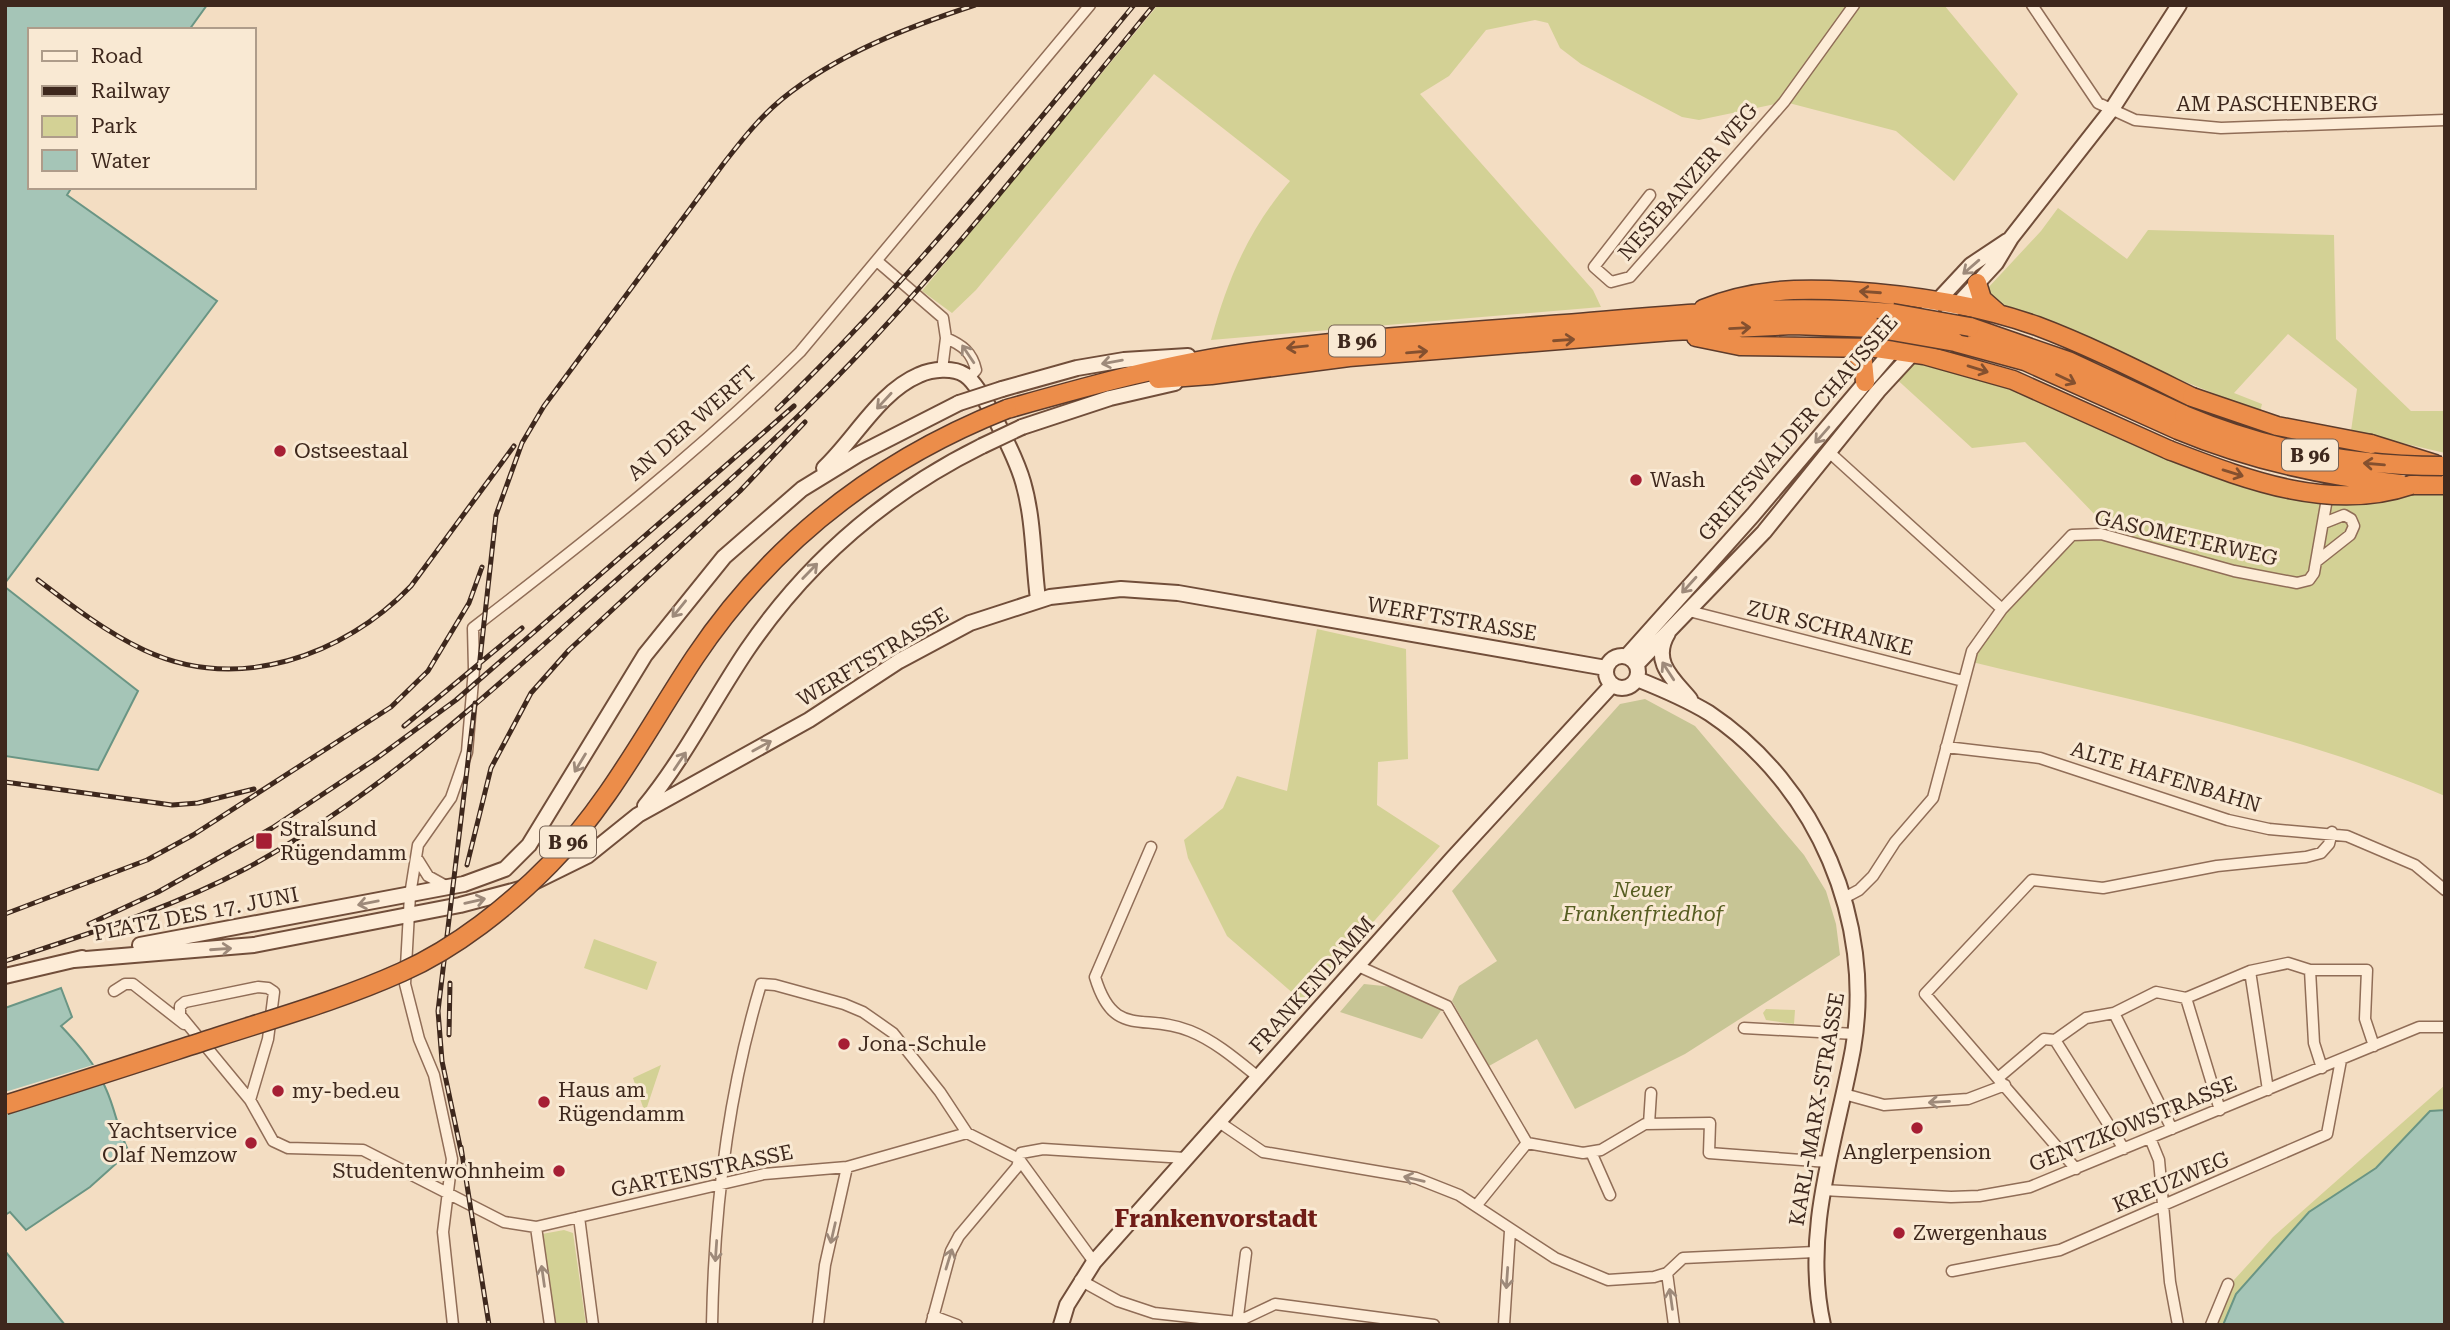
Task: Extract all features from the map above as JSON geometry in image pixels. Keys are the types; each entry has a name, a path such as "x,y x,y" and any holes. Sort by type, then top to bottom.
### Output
{"highway":[{"path":"1977,283 1982,299 1999,314"},
{"path":"1691,314 1733,297 1759,291 1856,291 1957,305 1999,314 2070,340 2192,397 2277,426 2371,444 2444,473"},
{"name":"B 96","path":"5,1105 328,1001 404,971 463,937 551,864 597,807 730,609 790,542 890,465 936,439 1007,409 1142,372 1253,352 1691,314 1814,309 1892,313 1970,327 2068,361 2244,455 2291,468 2411,485 2444,473"},
{"name":"B 96","path":"1082,388 1212,376 1349,357 1672,331 1793,325 1875,328 1955,342 2025,361 2181,423 2322,457 2444,473"},
{"path":"1672,331 1740,346 1849,348 1912,353 2013,380 2169,450 2247,478 2327,495 2368,495 2411,485"},
{"path":"1849,348 1863,361 1865,382"}],"main road":[{"name":"GREIFSWALDER CHAUSSEE","path":"1634,666 1764,532 1912,353 1996,263 2011,238 2112,109 2179,5"},
{"name":"GREIFSWALDER CHAUSSEE","path":"1634,666 1753,515 1893,350 1971,265 2011,238"},
{"path":"803,489 859,454 960,403 1002,389 1077,368 1124,360 1253,352"},
{"path":"410,895 491,877 519,859 542,828 622,691 668,623 724,557 803,489 844,449 892,392 917,375 942,370 962,373 969,379 993,417 1023,483 1038,599"},
{"path":"638,815 680,761 748,650 810,571 889,501 939,469 1022,427 1110,398 1212,376"},
{"name":"WERFTSTRASSE","path":"408,915 495,897 544,879 587,856 638,815 809,720 899,661 970,623 1038,599 1121,589 1178,593 1606,668"},
{"name":"KARL-MARX-STRASSE","path":"1670,631 1661,644 1661,662 1696,705"},
{"path":"1614,658 1634,666 1626,688 1612,685 1606,677 1606,668 1614,658"},
{"name":"KARL-MARX-STRASSE","path":"1634,666 1736,734 1787,790 1825,848 1844,898 1854,936 1858,972 1855,1034 1828,1162 1815,1252 1815,1289 1823,1325"},
{"name":"FRANKENDAMM","path":"1061,1325 1080,1280 1094,1262 1612,685"},
{"name":"PLATZ DES 17. JUNI","path":"74,960 410,895"},
{"name":"PLATZ DES 17. JUNI","path":"74,960 242,947 408,915"},
{"path":"5,976 74,960"}],"street":[{"name":"AN DER WERFT","path":"453,1325 443,1232 452,1159 434,1075 419,1039 405,984 408,915 418,845 451,798 463,766 474,669 474,628 663,476 757,394 800,352 1090,5"},
{"name":"NESEBANZER WEG","path":"1650,195 1594,267 1611,282 1630,277 1784,102 1854,5"},
{"path":"2032,5 2098,103 2112,109"},
{"name":"AM PASCHENBERG","path":"2112,109 2146,122 2221,128 2445,120"},
{"path":"877,261 934,309 944,322 946,338 942,370"},
{"path":"946,338 961,344 973,358 976,370 969,379"},
{"path":"2317,561 2338,430"},
{"path":"1829,452 2002,609"},
{"path":"2317,561 2353,530 2353,522 2344,515 2324,523"},
{"name":"GASOMETERWEG","path":"1844,898 1873,876 1895,842 1933,798 1972,651 2002,609 2072,536 2086,532 2234,571 2297,583 2309,580 2317,561"},
{"name":"ZUR SCHRANKE","path":"1689,611 1963,681"},
{"name":"ALTE HAFENBAHN","path":"1946,747 2040,758 2178,806 2246,825 2332,832 2381,849 2415,865 2445,891"},
{"path":"2076,1169 1926,994 2032,880 2103,888 2217,866 2306,857 2321,853 2329,844 2332,832"},
{"path":"418,845 421,868 435,881 450,887"},
{"path":"1151,847 1095,977 1102,1002 1124,1019 1168,1024 1206,1038 1258,1077"},
{"path":"1844,1094 1884,1105 1968,1099 2001,1081 2045,1039 2055,1040 2087,1018 2114,1013 2155,992 2186,998 2250,971 2288,963 2310,970 2367,971 2365,1019 2374,1046"},
{"path":"1358,966 1447,1006 1527,1143 1583,1153 1601,1150 1649,1124 1710,1123 1709,1153 1828,1162"},
{"path":"2310,970 2314,1043 2322,1068"},
{"path":"2250,971 2268,1090"},
{"path":"114,991 124,985 133,984 190,1029"},
{"path":"712,1325 721,1183 752,1016 761,984 775,985 844,1004 884,1026 910,1051 967,1133 1019,1160 1094,1262"},
{"path":"258,987 268,988 275,996 268,1039 250,1100 180,1015 180,1006 185,1002 258,987"},
{"path":"2186,998 2220,1110"},
{"path":"2114,1013 2172,1129"},
{"name":"GENTZKOWSTRASSE","path":"1823,1190 1979,1196 2030,1187 2419,1027 2445,1027"},
{"path":"1744,1028 1855,1034"},
{"path":"2055,1040 2124,1149"},
{"name":"KREUZWEG","path":"1952,1270 2060,1250 2165,1207 2328,1134 2341,1060"},
{"path":"1649,1124 1651,1093"},
{"name":"GARTENSTRASSE","path":"250,1100 273,1141 280,1145 304,1149 363,1150 504,1222 536,1227 721,1183 792,1170 847,1167 967,1133"},
{"path":"1219,1122 1263,1152 1416,1178 1440,1186 1476,1206 1510,1231 1555,1258 1608,1280 1636,1280 1667,1273 1683,1258 1815,1252"},
{"path":"2150,1138 2160,1160 2170,1282 2178,1325"},
{"path":"1476,1206 1527,1143"},
{"path":"957,1325 932,1320 955,1244 1017,1167 1021,1153 1043,1149 1185,1158"},
{"path":"1591,1152 1610,1195"},
{"path":"818,1325 825,1265 847,1167"},
{"path":"579,1217 593,1325"},
{"path":"536,1227 550,1325"},
{"path":"1504,1325 1510,1231"},
{"path":"1237,1323 1246,1253"},
{"path":"1667,1273 1674,1325"},
{"path":"1080,1280 1118,1301 1154,1313 1237,1323 1275,1304 1389,1322 1434,1325"},
{"path":"2211,1325 2228,1284"}],"green space":[{"path":"1158,5 1944,5 2018,94 1954,181 1896,131 1785,102 1699,120 1682,117 1581,64 1560,48 1548,23 1535,20 1486,30 1449,76 1420,94 1593,290 1601,307 1211,340 1241,256 1262,218 1290,181 1154,74 976,290 952,313 922,291"},
{"path":"2058,208 2127,259 2148,230 2334,235 2336,339 2411,411 2445,411 2445,453 2351,431 2357,389 2288,334 2234,393 2262,404 2260,412 1995,305 1987,289 2041,231"},
{"path":"1912,353 2294,489 2445,485 2445,796 2387,773 2269,735 1968,661 1972,651 2072,535 2101,534 2099,519 2025,442 1972,448 1892,375"},
{"path":"1317,629 1406,649 1408,759 1378,762 1377,805 1440,846 1303,1002 1227,936 1188,858 1184,840 1223,808 1237,776 1287,791"},
{"name":"Neuer Frankenfriedhof","path":"1645,699 1695,726 1804,855 1826,891 1836,924 1840,955 1685,1054 1575,1109 1537,1039 1489,1066 1452,1001 1459,986 1497,961 1452,891 1620,704"},
{"path":"594,939 657,962 647,990 584,968"},
{"path":"1364,984 1403,988 1442,1009 1422,1039 1340,1012"},
{"path":"1766,1009 1795,1010 1794,1024 1766,1020 1763,1013"},
{"path":"661,1065 645,1113 633,1078"},
{"path":"2445,1085 2445,1110 2430,1111 2376,1168 2309,1212 2236,1294 2223,1325 2211,1325 2234,1280 2273,1237"},
{"path":"564,1230 573,1233 586,1325 552,1325 542,1234"}],"water":[{"path":"5,5 207,5 190,28 28,28 28,189 71,189 67,195 217,301 5,583"},
{"path":"5,587 138,691 98,770 5,756"},
{"path":"61,988 72,1017 61,1026 102,1080 129,1152 90,1187 26,1230 10,1212 5,1215 5,1008"},
{"path":"2445,1110 2445,1325 2223,1325 2236,1294 2309,1212 2376,1168 2430,1111"},
{"path":"5,1251 65,1325 5,1325"}],"pier":[{"path":"96,1064 106,1082 5,1113 5,1092"}],"railway":[{"path":"479,668 496,515 522,443 544,406 724,163 751,129 774,106 826,68 874,43 975,5"},
{"path":"777,409 917,263 1134,5"},
{"path":"5,961 158,908 247,868 336,813 461,717 710,498 837,377 960,241 1154,5"},
{"path":"89,924 158,892 272,828 377,758 456,700 794,406"},
{"path":"467,865 491,768 531,693 569,650 740,491 805,422"},
{"path":"38,580 116,635 144,650 180,663 216,668 252,668 288,661 322,649 354,632 384,611 411,586 514,446"},
{"path":"5,914 147,860 193,835 391,707 428,671 469,603 482,567"},
{"path":"404,726 522,628"},
{"path":"462,1156 442,1061 438,1011 475,703"},
{"path":"5,782 172,805 198,803 254,789"},
{"path":"449,1035 450,983"},
{"path":"461,1147 489,1325"}],"place":[{"name":"Ostseestaal","path":"280,451"},
{"name":"Wash","path":"1636,480"},
{"name":"Stralsund Rügendamm","path":"264,841"},
{"name":"Jona-Schule","path":"844,1044"},
{"name":"my-bed.eu","path":"278,1091"},
{"name":"Haus am Rügendamm","path":"544,1102"},
{"name":"Anglerpension","path":"1917,1128"},
{"name":"Yachtservice Olaf Nemzow","path":"251,1143"},
{"name":"Studentenwohnheim","path":"559,1171"},
{"name":"Zwergenhaus","path":"1899,1233"}],"district":[{"name":"Frankenvorstadt","path":"1216,1219"}]}
